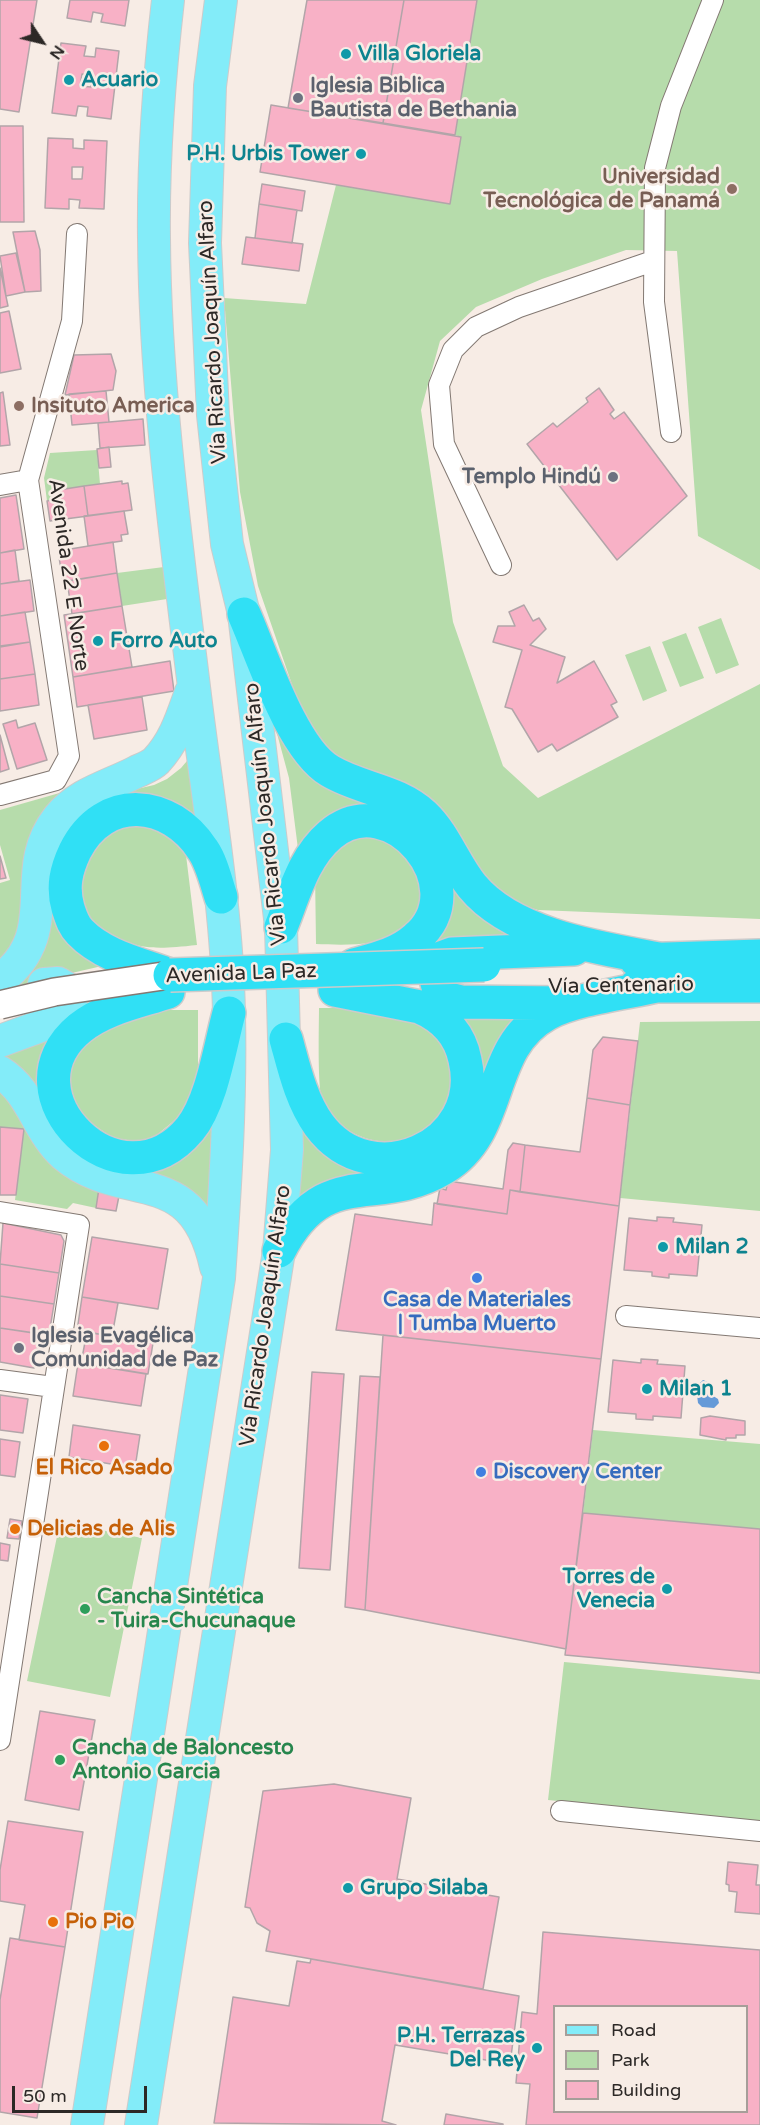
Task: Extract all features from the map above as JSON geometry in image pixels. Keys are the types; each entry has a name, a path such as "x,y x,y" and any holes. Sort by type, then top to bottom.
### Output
{"highway":[{"path":"244,614 293,727 311,756 331,772 394,795 414,807 433,824 473,886 497,908 530,926 597,948 658,972"},
{"path":"169,983 91,942 74,926 64,893 69,862 89,829 111,814 132,809 165,816 185,828 205,852 221,897"},
{"path":"281,927 307,863 332,833 350,824 370,821 399,830 417,845 429,862 436,885 433,915 422,932 396,951 337,980"},
{"path":"585,1002 461,1002 441,997 435,976 441,958 452,954 597,948"},
{"name":"Vía Centenario","path":"483,976 658,972 760,956"},
{"path":"279,1251 301,1217 324,1200 347,1191 388,1188 420,1180 456,1160 475,1138 487,1117 516,1040 546,1015 558,1008 585,1002 658,972"},
{"name":"Vía Centenario","path":"658,972 760,986"},
{"name":"Avenida La Paz","path":"169,983 483,976"},
{"path":"286,1039 303,1096 326,1134 353,1154 378,1160 394,1159 420,1152 444,1135 453,1124 465,1099 468,1084 468,1069 462,1049 453,1032 433,1012 337,980"},
{"path":"169,983 101,1014 69,1038 56,1058 52,1080 62,1116 74,1132 97,1150 117,1157 135,1158 165,1150 184,1136 198,1117 207,1093 230,1012"}],"main road":[{"path":"64,2125 89,2116 219,1278 228,1155 230,1012 221,897 193,686 163,411 154,238 160,66 168,0"},
{"name":"Vía Ricardo Joaquín Alfaro","path":"141,2125 279,1251 287,1150 286,1039 281,927 244,614 227,543 215,427 205,243 210,86 221,0"},
{"path":"0,980 21,962 29,950 36,920 38,863 43,845 58,819 78,798 155,762 176,735 193,686"},
{"name":"Avenida La Paz","path":"0,1005 54,992 169,983"},
{"name":"Avenida La Paz","path":"0,1023 169,983"},
{"path":"0,990 43,984 65,985 70,990 71,1010 68,1016 57,1022 0,1041"},
{"path":"0,1072 23,1094 52,1141 72,1161 96,1173 163,1191 184,1204 205,1234 219,1278"}],"street":[{"path":"671,432 654,302 655,168 671,106 713,0"},
{"name":"Avenida 22 E Norte","path":"0,795 56,780 69,756 28,480 72,321 77,234"},
{"path":"501,565 444,444 439,385 453,350 476,327 519,307 653,261"},
{"path":"0,485 28,480"},
{"path":"0,1212 79,1225 0,1740"},
{"path":"626,1316 760,1328"},
{"path":"0,1380 53,1387"},
{"path":"561,1811 760,1831"}],"green space":[{"path":"477,0 760,0 760,570 698,536 677,251 626,250 542,279 476,307 440,341 421,410 453,622 503,766 538,798 760,684 760,919 538,910 509,901 384,776 331,754 307,728 258,586 240,492 224,298 306,304 336,185 450,203 461,137 455,135"},
{"path":"97,450 100,484 52,491 53,500 47,501 44,478 50,453"},
{"path":"164,567 167,599 122,606 117,573"},
{"path":"721,618 739,665 716,674 698,627"},
{"path":"686,633 704,678 680,687 662,642"},
{"path":"650,646 667,691 643,701 625,655"},
{"path":"262,678 289,738 301,756 312,766 337,782 378,798 405,812 420,825 461,886 471,897 507,922 549,937 458,939 449,943 443,954 415,954 441,920 448,885 439,854 418,829 389,813 357,809 325,820 298,849 289,778"},
{"path":"198,748 208,834 175,806 64,839 102,966 20,985 32,969 61,831 107,796 154,785 167,779 181,768"},
{"path":"70,790 27,936 0,958 0,883 10,880 0,845 0,810"},
{"path":"143,822 168,830 186,855 197,945 164,948 140,946 88,925 78,887 82,865 104,834"},
{"path":"347,836 380,836 418,864 422,906 400,932 391,937 370,943 316,944 315,871"},
{"path":"319,1008 348,1008 408,1016 449,1044 453,1094 442,1114 430,1127 415,1136 398,1141 381,1141 364,1138 348,1130 334,1119 323,1104 321,1097"},
{"path":"457,1009 525,1009 512,1023 503,1040 485,1096 469,1131 456,1146 429,1164 403,1172 360,1176 337,1181 319,1189 297,1205 302,1113 305,1113 328,1147 360,1164 396,1165 430,1152 459,1129 476,1096 477,1055"},
{"path":"161,1010 198,1010 198,1076 186,1111 153,1138 135,1141 113,1138 81,1116 67,1086 72,1052 95,1030"},
{"path":"760,1021 760,1211 620,1198 640,1022"},
{"path":"52,1031 47,1051 108,1161 216,1110 214,1225 107,1166 18,1068 0,1055"},
{"path":"0,1082 10,1104 24,1124 99,1188 96,1208 73,1203 67,1209 15,1200 24,1130 0,1127"},
{"path":"593,1430 760,1444 760,1529 583,1513"},
{"name":"Cancha Sintética - Tuira-Chucunaque","path":"60,1522 142,1538 110,1697 27,1681"},
{"path":"564,1662 760,1680 760,1821 548,1800"}],"water":[{"path":"703,1380 710,1383 710,1394 718,1399 719,1403 714,1408 702,1407 698,1403 696,1387"}],"building":[{"path":"0,0 37,0 19,112 0,109"},
{"path":"70,0 129,0 125,26 101,22 103,14 93,12 91,22 67,18"},
{"name":"Villa Gloriela","path":"307,0 404,0 383,123 288,108"},
{"path":"404,0 477,0 455,135 383,123"},
{"name":"Acuario","path":"61,43 86,46 84,56 95,57 96,48 119,51 111,119 87,116 88,107 78,106 76,116 52,113","holes":["82,74 92,75 91,87 80,86"]},
{"name":"P.H. Urbis Tower","path":"271,105 461,137 450,204 260,172"},
{"path":"0,126 23,126 24,222 0,222"},
{"path":"48,138 73,139 73,148 84,149 84,140 107,141 104,209 79,208 80,200 69,199 69,209 45,208","holes":["72,167 83,167 82,179 72,179"]},
{"path":"262,184 305,191 302,211 259,204"},
{"path":"259,204 297,210 292,243 255,238"},
{"path":"35,231 40,250 41,291 25,292 13,232"},
{"path":"246,237 303,244 299,271 242,264"},
{"path":"16,253 25,292 6,296 0,256"},
{"path":"0,268 8,306 0,308"},
{"path":"9,311 21,369 0,373 0,313"},
{"path":"111,354 116,371 113,390 65,395 74,355"},
{"name":"Templo Hindú","path":"599,388 614,410 610,414 614,419 624,412 687,496 617,560 527,444 553,423 557,427 588,402 586,398"},
{"path":"106,391 109,422 72,425 69,394"},
{"path":"3,392 10,445 0,446 0,393"},
{"path":"143,419 145,445 100,448 98,423"},
{"path":"109,447 111,467 99,468 97,449"},
{"path":"122,481 122,484 128,483 132,510 88,516 84,486"},
{"path":"84,486 88,516 50,521 47,501 53,500 52,491"},
{"path":"16,495 24,549 0,553 0,498"},
{"path":"124,511 128,534 121,535 122,541 88,546 84,516"},
{"path":"113,542 117,573 63,582 58,551"},
{"path":"15,550 19,581 0,584 0,553"},
{"path":"117,573 122,606 72,614 67,581"},
{"path":"30,580 34,611 0,616 0,584"},
{"path":"524,605 533,621 539,618 546,629 530,645 565,657 557,683 594,661 617,702 611,705 618,717 557,751 552,744 538,752 512,709 505,707 522,650 493,642 498,626 515,626 509,612"},
{"name":"Forro Auto","path":"122,606 132,667 73,677 64,615"},
{"path":"25,612 30,642 0,646 0,616"},
{"path":"30,642 35,674 0,679 0,647"},
{"path":"170,661 174,691 77,707 73,677"},
{"path":"35,674 39,705 0,711 0,679"},
{"path":"142,697 147,730 94,739 88,705"},
{"path":"16,720 18,728 35,723 47,760 17,769 3,724"},
{"path":"0,735 9,769 0,772"},
{"path":"0,856 6,878 0,879"},
{"path":"603,1037 638,1041 630,1105 587,1098 593,1050"},
{"path":"587,1098 630,1105 619,1206 520,1192 525,1145 580,1152"},
{"path":"0,1127 24,1129 16,1195 0,1195"},
{"path":"513,1143 525,1145 520,1192 510,1190 507,1214 437,1204 440,1188 446,1190 448,1181 503,1189 508,1150"},
{"path":"99,1188 120,1191 116,1211 96,1208"},
{"name":"Casa de Materiales | Tumba Muerto","path":"510,1190 619,1206 601,1359 336,1330 355,1214 432,1225 434,1203 507,1214"},
{"name":"Milan 2","path":"657,1217 674,1218 673,1222 702,1225 697,1276 669,1274 669,1278 652,1276 652,1272 624,1270 629,1218 657,1221"},
{"path":"3,1223 61,1235 64,1241 59,1273 0,1264"},
{"path":"92,1237 168,1249 158,1309 82,1297"},
{"path":"0,1264 59,1273 54,1304 0,1296"},
{"path":"0,1296 54,1304 49,1335 0,1328"},
{"path":"82,1297 118,1303 112,1336 77,1331"},
{"name":"Iglesia Evagélica Comunidad de Paz","path":"0,1328 40,1334 34,1368 0,1362"},
{"path":"87,1332 153,1343 148,1374 81,1363"},
{"name":"Discovery Center","path":"383,1335 601,1359 566,1649 365,1610"},
{"name":"Milan 1","path":"641,1359 658,1360 657,1364 685,1366 681,1418 653,1416 653,1420 636,1419 636,1414 608,1412 613,1360 641,1363"},
{"path":"78,1363 146,1374 141,1406 73,1396"},
{"path":"312,1372 344,1374 330,1570 299,1568"},
{"path":"360,1376 380,1377 365,1610 345,1607"},
{"path":"0,1395 28,1399 23,1433 0,1430"},
{"path":"710,1416 745,1421 745,1435 736,1435 736,1438 726,1438 726,1440 700,1435 701,1418"},
{"name":"El Rico Asado","path":"73,1425 140,1435 135,1468 69,1457"},
{"path":"0,1439 20,1442 15,1477 0,1475"},
{"name":"Torres de Venecia","path":"583,1513 760,1529 760,1673 565,1655"},
{"name":"Delicias de Alis","path":"10,1519 22,1521 19,1539 7,1538"},
{"path":"0,1543 10,1545 8,1561 0,1560"},
{"name":"Cancha de Baloncesto Antonio Garcia","path":"40,1711 95,1720 79,1810 25,1800"},
{"name":"Grupo Silaba","path":"334,1784 411,1798 397,1879 499,1897 483,1989 266,1951 270,1931 257,1923 250,1908 245,1907 263,1791"},
{"path":"8,1821 83,1832 65,1947 19,1940 25,1905 0,1901 0,1870"},
{"path":"728,1862 758,1865 756,1885 760,1885 760,1914 735,1912 737,1892 729,1891 729,1885 726,1884"},
{"name":"P.H. Terrazas Del Rey","path":"543,1932 760,1950 760,2125 526,2125 530,2084 516,2083 522,2012 537,2014"},
{"path":"10,1938 65,1947 37,2118 0,2112 0,2000"},
{"path":"311,1959 519,1996 510,2064 395,2045 382,2121 396,2125 214,2123 233,1997 289,2006 297,1961 310,1963"},
{"path":"446,2114 503,2124 503,2125 444,2125"}],"place":[{"name":"Villa Gloriela","path":"346,54"},
{"name":"Acuario","path":"69,80"},
{"name":"Iglesia Biblica Bautista de Bethania","path":"298,98"},
{"name":"P.H. Urbis Tower","path":"361,154"},
{"name":"Universidad Tecnológica de Panamá","path":"732,189"},
{"name":"Insituto America","path":"19,406"},
{"name":"Templo Hindú","path":"613,477"},
{"name":"Forro Auto","path":"98,641"},
{"name":"Milan 2","path":"663,1247"},
{"name":"Casa de Materiales | Tumba Muerto","path":"477,1278"},
{"name":"Iglesia Evagélica Comunidad de Paz","path":"19,1348"},
{"name":"Milan 1","path":"647,1389"},
{"name":"El Rico Asado","path":"104,1446"},
{"name":"Discovery Center","path":"481,1472"},
{"name":"Delicias de Alis","path":"15,1529"},
{"name":"Torres de Venecia","path":"667,1589"},
{"name":"Cancha Sintética - Tuira-Chucunaque","path":"85,1609"},
{"name":"Cancha de Baloncesto Antonio Garcia","path":"60,1760"},
{"name":"Grupo Silaba","path":"348,1888"},
{"name":"Pio Pio","path":"53,1922"},
{"name":"P.H. Terrazas Del Rey","path":"537,2048"}]}
